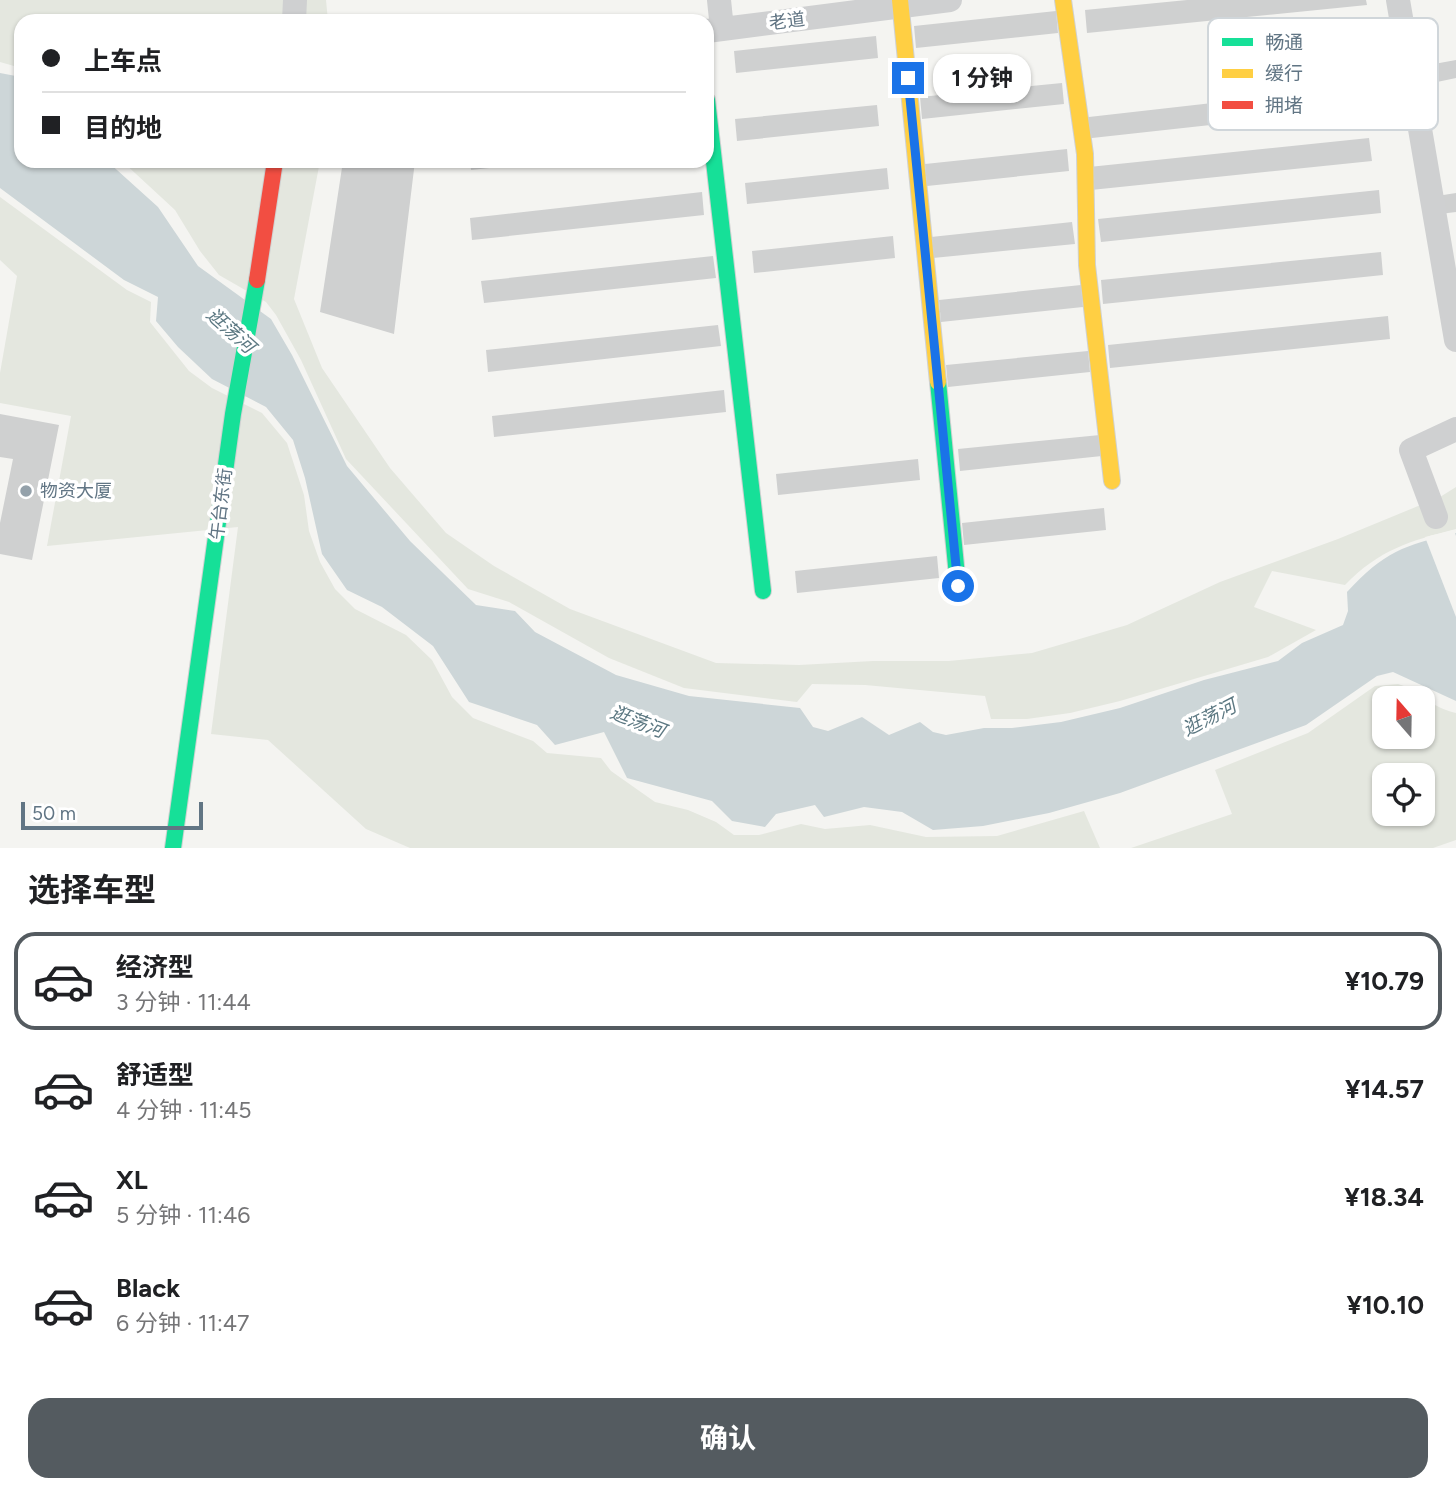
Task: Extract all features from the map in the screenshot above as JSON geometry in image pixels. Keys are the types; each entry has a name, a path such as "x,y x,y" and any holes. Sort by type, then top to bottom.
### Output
{"street":[{"path":"714,30 719,0"},
{"name":"老道","path":"714,30 901,3 950,0"},
{"path":"1063,0 1086,154 1087,265 1112,481"},
{"path":"1398,0 1401,18"},
{"path":"901,3 958,586"},
{"path":"1420,130 1456,340"},
{"path":"714,161 763,591"},
{"name":"午台东街","path":"173,848 233,414 255,296 274,168"},
{"path":"1436,517 1411,450 1456,429"}],"shaded area":[{"path":"0,0 326,0 327,14 14,14 14,66 0,62"},
{"path":"130,168 319,168 294,299 322,368 390,468 446,533 494,566 570,609 716,663 799,665 949,661 1032,653 1127,625 1220,582 1338,539 1440,497 1456,487 1456,529 1396,548 1370,563 1345,585 1272,571 1254,607 1316,630 1268,657 1070,713 1027,719 991,719 985,696 865,685 812,684 797,702 684,688 609,658 509,602 468,589 346,459 301,360 276,315 266,302 219,275 200,251 175,210"},
{"path":"0,197 127,290 151,302 150,322 189,371 212,388 262,413 287,443 304,495 309,531 320,562 335,589 355,609 406,635 432,660 452,697 473,718 533,741 547,753 601,758 611,771 655,802 688,810 716,822 734,835 759,835 801,824 825,829 870,825 926,837 997,836 1084,811 1100,848 410,848 366,829 268,740 211,734 238,527 47,546 71,416 0,403 0,373 17,276 0,260"},
{"path":"1372,688 1372,749 1435,749 1435,704 1456,713 1456,840 1433,848 1131,848 1232,814 1215,770 1308,733"}],"water":[{"name":"逛荡河","path":"0,73 14,76 14,168 115,168 158,207 198,266 271,319 292,355 347,466 410,541 476,605 515,611 535,632 616,675 689,696 800,708 813,727 828,731 862,717 889,735 920,722 933,732 946,735 984,728 1012,728 1061,722 1120,708 1204,680 1278,661 1302,643 1343,625 1348,611 1347,592 1384,559 1408,546 1456,533 1456,701 1435,691 1435,686 1423,686 1393,672 1377,676 1306,725 1120,793 1049,813 983,826 933,830 902,812 864,807 824,817 815,805 776,814 765,827 732,821 712,801 627,778 604,732 555,745 537,725 469,702 433,646 382,607 347,590 322,554 305,478 293,440 266,407 212,379 178,347 156,321 158,297 124,280 0,188"}],"pier":[{"path":"1454,530 1456,536 1456,617 1425,537"}],"building":[{"path":"1187,0 1366,0 1367,5 1237,18 1208,18 1208,21 1087,33 1085,10"},
{"path":"1056,11 1058,33 916,48 914,26"},
{"path":"876,36 878,58 736,73 734,51"},
{"path":"1456,60 1456,78 1438,82 1438,63"},
{"path":"1062,83 1064,104 922,119 920,97"},
{"path":"1208,103 1208,125 1083,139 1080,118"},
{"path":"877,105 879,126 737,141 735,119"},
{"path":"1369,138 1372,161 1091,190 1089,167"},
{"path":"1067,149 1069,171 927,186 925,164"},
{"path":"342,168 414,168 394,334 320,312"},
{"path":"887,168 889,189 747,204 745,183"},
{"path":"1379,190 1381,213 1101,242 1098,219"},
{"path":"702,192 704,215 472,240 470,218"},
{"path":"1456,193 1456,212 1440,214 1437,196"},
{"path":"1072,222 1075,244 933,258 931,237"},
{"path":"893,236 895,258 754,273 752,251"},
{"path":"1381,252 1383,275 1103,304 1101,280"},
{"path":"713,256 716,278 484,303 481,281"},
{"path":"1081,285 1083,307 941,322 939,300"},
{"path":"1388,316 1390,339 1110,368 1108,345"},
{"path":"718,325 721,346 488,372 486,350"},
{"path":"1088,351 1090,372 948,387 946,365"},
{"path":"724,390 726,412 494,437 492,416"},
{"name":"物资大厦","path":"0,414 59,425 32,560 0,554 0,523 13,459 0,457"},
{"path":"1100,435 1102,456 960,471 958,449"},
{"path":"918,459 920,480 778,495 776,474"},
{"path":"1104,508 1106,530 964,545 962,523"},
{"path":"937,556 939,578 797,593 795,571"}],"traffic: fast":[{"path":"714,161 763,591"},
{"path":"173,848 233,414 257,280"},
{"path":"938,382 958,586"}],"traffic: slow":[{"path":"900,0 938,382"},
{"path":"1063,0 1085,154 1087,265 1112,481"}],"traffic: jam":[{"path":"257,280 274,168"}],"place":[{"name":"物资大厦","path":"26,491"}],"route":[{"path":"908,78 958,586"}]}
